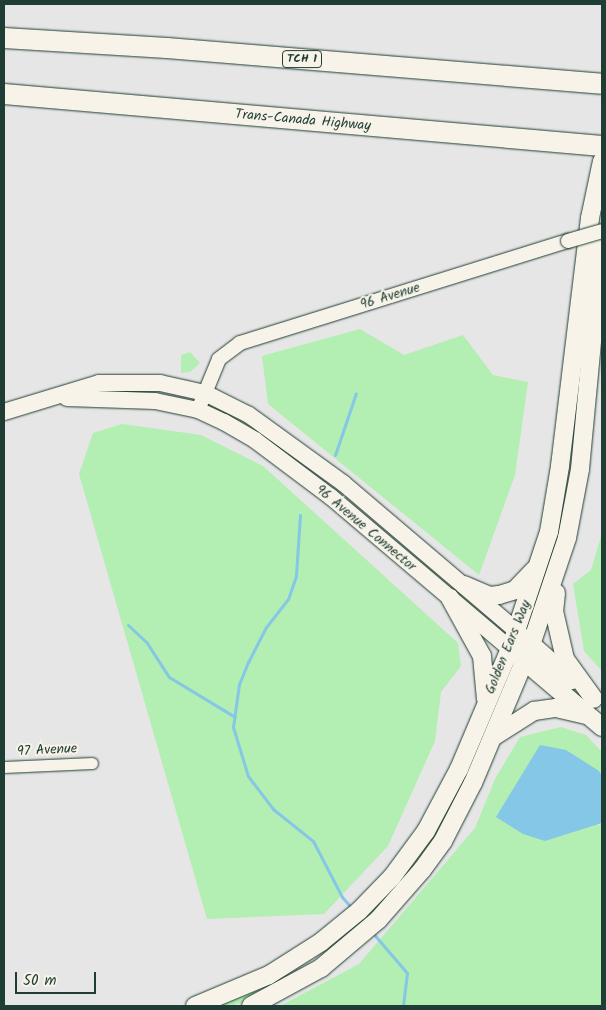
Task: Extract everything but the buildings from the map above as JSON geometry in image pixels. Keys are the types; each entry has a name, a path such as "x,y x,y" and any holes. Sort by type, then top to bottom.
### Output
{"highway":[{"name":"TCH 1","path":"4,38 167,48 601,84"},
{"name":"Trans-Canada Highway","path":"4,94 602,146"}],"main road":[{"name":"Golden Ears Way","path":"195,1006 243,988 290,963 360,911 407,857 441,805 510,649 541,562 555,501 590,218 602,161"},
{"name":"Golden Ears Way","path":"251,1006 321,968 378,920 422,870 458,815 528,653 559,568 580,469 602,238"},
{"path":"4,412 99,383 160,383 205,393"},
{"name":"96 Avenue Connector","path":"205,393 249,415 343,483 516,630 528,653"},
{"path":"50,398 134,399 198,410"},
{"name":"96 Avenue Connector","path":"198,410 224,422 270,452 331,497 510,649 528,653"},
{"path":"464,586 490,596 507,593 523,584 541,562"},
{"path":"559,568 554,611 557,633 564,658 595,707 602,727"},
{"path":"450,598 482,656 486,701"},
{"path":"528,653 595,707"},
{"path":"493,737 534,711 556,708 595,707"}],"street":[{"name":"96 Avenue","path":"198,410 219,359 240,344 602,231"},
{"name":"97 Avenue","path":"4,767 92,763"}],"green space":[{"path":"360,329 404,355 463,335 493,375 528,382 515,475 479,575 268,404 262,356"},
{"path":"190,352 200,363 190,372 181,373 181,355"},
{"path":"122,424 201,435 263,466 458,643 461,666 441,692 435,741 388,846 324,914 207,919 79,474 93,433"},
{"path":"602,533 602,671 584,651 573,584 591,570"},
{"path":"561,727 586,735 602,752 598,826 602,823 602,1006 280,1006 359,964 475,828 495,779 520,737"},
{"path":"254,991 256,993 247,1000 232,1006 216,1006"}],"water":[{"path":"540,745 566,750 599,771 602,776 602,823 545,841 523,834 496,817"}],"waterway":[{"path":"335,455 356,393"},
{"path":"300,515 296,576 288,599 266,627 248,662 239,684 233,727 248,776 273,809 313,841 342,897 352,908"},
{"path":"128,625 147,643 169,677 235,717"},
{"path":"372,932 407,973 403,1006"}]}
